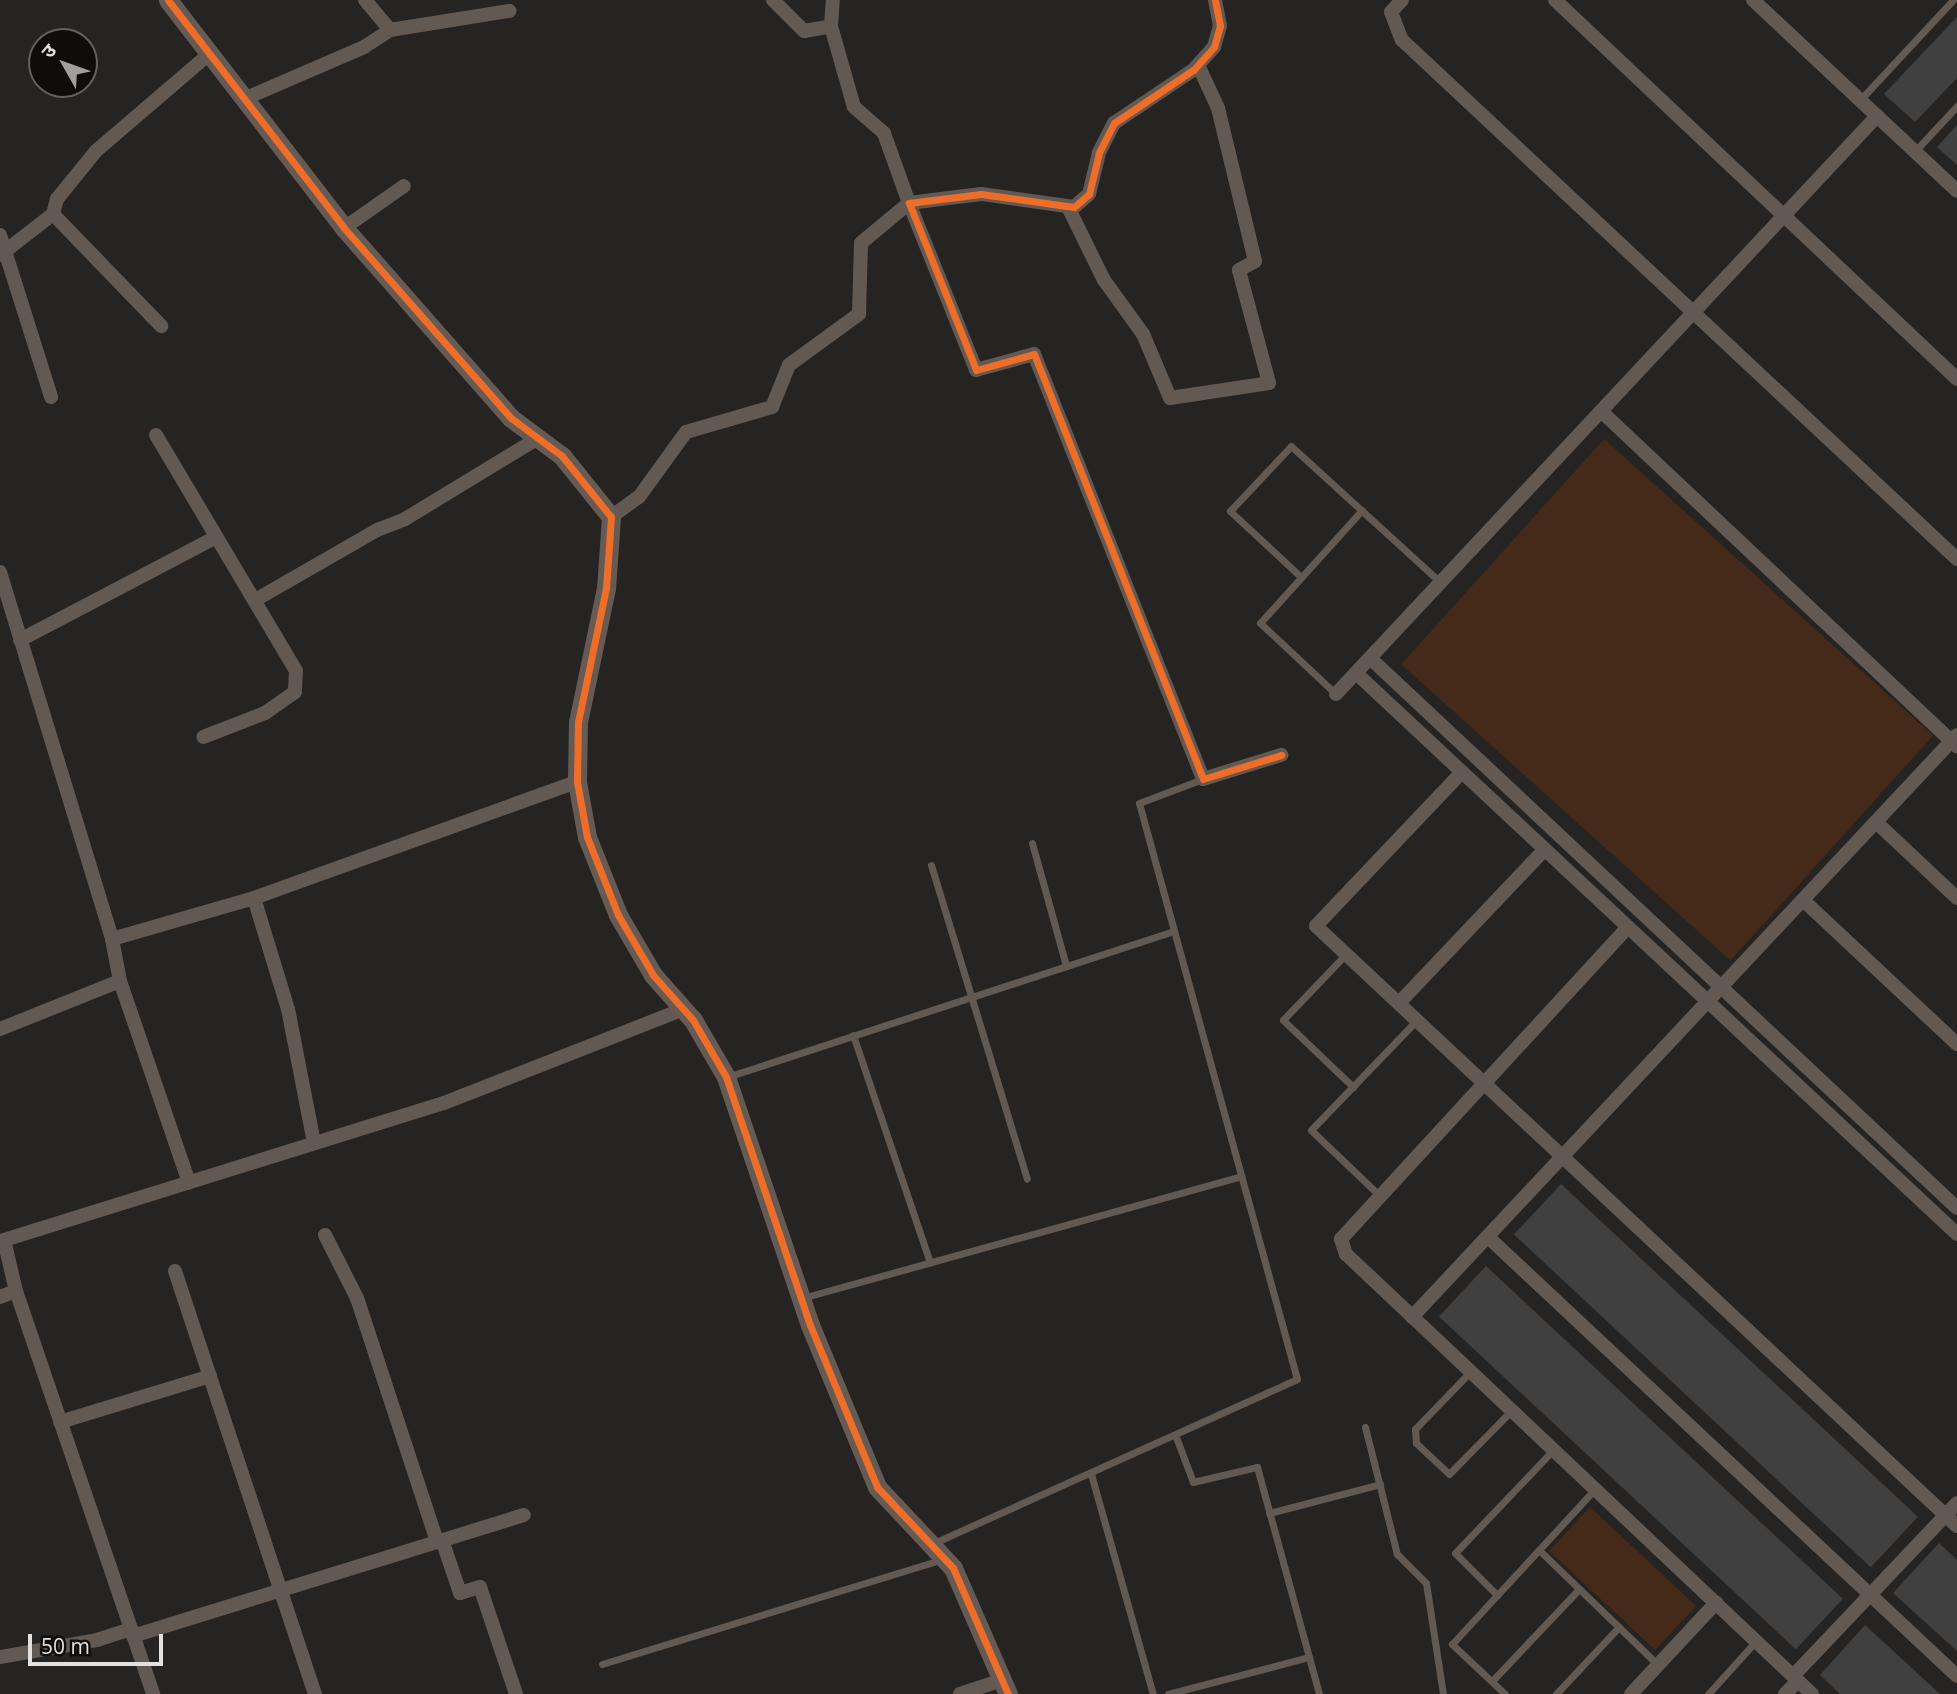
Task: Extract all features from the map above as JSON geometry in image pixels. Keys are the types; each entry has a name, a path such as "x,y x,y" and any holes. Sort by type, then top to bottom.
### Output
{"street":[{"path":"168,0 344,228 511,418 562,456 611,517 606,588 578,722 578,782 587,836 618,915 653,975 684,1009 726,1077 802,1298 877,1487 953,1568 1005,1687 960,1694"},
{"path":"365,0 390,30"},
{"path":"773,0 804,31 831,26"},
{"path":"833,0 831,26 854,107 884,133 976,370 1034,354 1203,779 1282,755"},
{"path":"611,517 639,497 686,432 772,408 789,365 859,314 861,243 909,203 981,194 1069,209 1089,194 1099,153 1114,123 1198,65 1218,38 1216,0"},
{"path":"1402,0 1391,12 1402,40 1957,559"},
{"path":"1555,0 1957,379"},
{"path":"1753,0 1957,191"},
{"path":"244,99 364,47 390,30 509,11"},
{"path":"3,253 53,214 57,199 96,151 209,54"},
{"path":"1069,209 1104,281 1143,334 1170,398 1269,383 1239,270 1255,261 1218,108 1198,65"},
{"path":"1336,694 1877,116"},
{"path":"344,228 404,186"},
{"path":"53,214 161,326"},
{"path":"0,235 3,253 51,397"},
{"path":"1412,1317 1955,741 1601,411"},
{"path":"156,435 214,538 257,599 296,671 295,692 265,713 204,737"},
{"path":"257,599 377,530 405,519 538,438"},
{"path":"20,640 214,538"},
{"path":"0,572 112,939 120,981 189,1181"},
{"path":"1370,659 1957,1208"},
{"path":"1356,673 1957,1234"},
{"path":"1462,772 1316,926 1957,1525"},
{"path":"112,939 254,898 578,782"},
{"path":"1876,822 1957,898"},
{"path":"1399,1003 1545,849"},
{"path":"254,898 288,1009 314,1143"},
{"path":"1803,900 1957,1044"},
{"path":"1628,927 1341,1239 1346,1254 1812,1694"},
{"path":"0,1029 120,981"},
{"path":"153,1694 16,1291 4,1240 444,1103 684,1009"},
{"path":"325,1235 357,1298 460,1593 480,1587 516,1694"},
{"path":"1488,1237 1957,1676"},
{"path":"175,1271 315,1694"},
{"path":"0,1297 16,1291"},
{"path":"60,1422 210,1376"},
{"path":"1785,1694 1870,1595 1957,1503"},
{"path":"0,1657 132,1633 282,1593 524,1515"},
{"path":"1631,1694 1716,1603"}],"lane":[{"path":"1860,100 1953,0"},
{"path":"1915,151 1957,106"},
{"path":"1301,577 1230,511 1291,446 1441,582"},
{"path":"1336,694 1260,623 1362,510"},
{"path":"602,1664 937,1552 1091,1475 1297,1379 1139,803 1203,779"},
{"path":"1032,844 1066,966"},
{"path":"930,865 1027,1179"},
{"path":"726,1077 1174,931"},
{"path":"1346,953 1283,1020 1353,1087"},
{"path":"1380,1196 1311,1130 1418,1020"},
{"path":"853,1035 930,1262"},
{"path":"802,1298 1241,1176"},
{"path":"1470,1372 1415,1429 1416,1443 1449,1474 1511,1411"},
{"path":"1365,1427 1397,1554 1426,1583 1443,1694"},
{"path":"1176,1437 1194,1482 1257,1467 1319,1694"},
{"path":"1497,1595 1455,1553 1553,1450"},
{"path":"1091,1475 1153,1694"},
{"path":"1269,1513 1380,1484"},
{"path":"1505,1694 1452,1644 1595,1489"},
{"path":"1539,1550 1658,1665"},
{"path":"1492,1681 1579,1589"},
{"path":"1556,1694 1619,1627"},
{"path":"1708,1694 1756,1641"},
{"path":"1168,1694 1309,1657"}],"shaded area":[{"path":"1604,439 1933,735 1730,961 1401,664"},
{"path":"1590,1507 1696,1606 1655,1650 1549,1551"}],"building":[{"path":"1957,17 1957,78 1915,122 1884,94"},
{"path":"1957,125 1957,165 1937,147"},
{"path":"1561,1184 1918,1517 1871,1567 1514,1234"},
{"path":"1486,1266 1843,1599 1796,1649 1439,1316"},
{"path":"1939,1543 1957,1560 1957,1651 1893,1593"},
{"path":"1865,1625 1940,1694 1840,1694 1820,1675"}],"cycle path":[{"path":"168,0 344,228 511,418 562,456 611,517 606,588 578,722 577,782 587,837 618,915 653,975 693,1020 726,1077 810,1325 877,1487 953,1568 1008,1694"},
{"path":"1215,0 1220,26 1214,47 1193,70 1114,123 1099,153 1089,194 1074,207 981,194 909,203 976,370 1034,354 1203,779 1281,755"}]}
